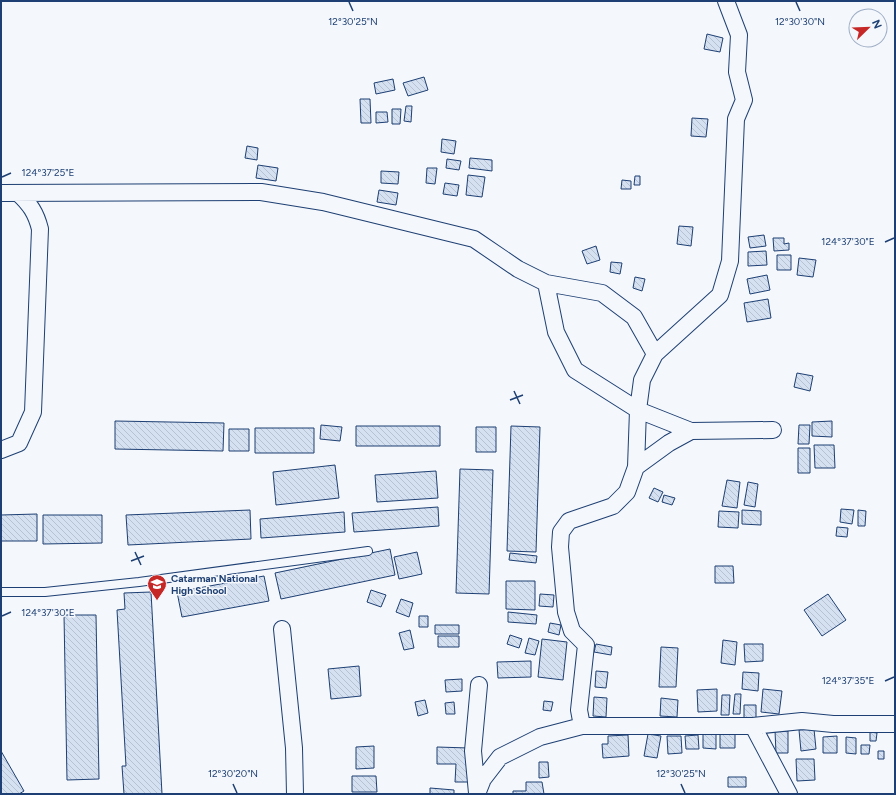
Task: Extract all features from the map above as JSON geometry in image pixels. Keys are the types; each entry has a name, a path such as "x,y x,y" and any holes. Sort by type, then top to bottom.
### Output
{"street":[{"path":"582,726 579,710 586,645 572,631 566,612 560,547 561,532 569,521 613,506 628,492 636,467 638,410 642,380 655,354 720,295 730,261 736,119 744,100 737,72 739,35 726,1"},
{"path":"1,193 261,192 324,202 474,239 518,269 546,283 602,293 634,316 655,354"},
{"path":"1,450 19,443 33,412 40,229 37,215 31,205 18,193"},
{"path":"546,283 556,332 575,370 638,410 691,432 774,430"},
{"path":"636,467 669,443 691,432"},
{"path":"282,629 294,748 295,794"},
{"path":"476,794 473,751 479,685"},
{"path":"476,794 483,779 500,758 540,737 582,726 753,726 802,721 832,724 895,724"},
{"path":"753,726 789,794"}],"lane":[{"path":"1,592 45,592 139,582 368,551"}],"building":[{"path":"707,34 723,38 720,52 704,49"},
{"path":"424,77 428,90 408,96 403,83"},
{"path":"393,79 395,90 376,94 374,83"},
{"path":"360,99 370,99 371,123 361,123"},
{"path":"406,106 412,106 411,122 404,121"},
{"path":"392,109 401,109 400,124 392,124"},
{"path":"376,112 387,112 388,122 376,123"},
{"path":"692,118 708,119 706,137 691,136"},
{"path":"442,139 456,141 454,154 441,152"},
{"path":"247,146 258,148 257,160 245,158"},
{"path":"470,158 492,160 492,171 469,168"},
{"path":"447,159 461,161 459,170 446,168"},
{"path":"258,165 278,168 276,181 256,178"},
{"path":"427,168 437,168 435,184 426,183"},
{"path":"381,171 399,172 398,184 381,183"},
{"path":"468,175 485,177 482,197 466,195"},
{"path":"635,176 640,176 640,185 634,185"},
{"path":"622,180 631,181 631,189 621,189"},
{"path":"445,183 459,185 457,196 443,194"},
{"path":"379,190 398,193 396,205 377,202"},
{"path":"679,226 693,227 691,246 677,244"},
{"path":"764,235 766,246 750,248 748,237"},
{"path":"773,238 784,238 784,244 789,243 789,250 774,251"},
{"path":"596,246 600,260 587,264 582,251"},
{"path":"766,251 767,265 748,266 748,252"},
{"path":"777,255 791,255 791,270 777,270"},
{"path":"799,258 816,260 813,277 797,275"},
{"path":"611,262 622,263 620,274 610,272"},
{"path":"767,275 770,290 750,294 747,279"},
{"path":"635,277 645,279 642,291 633,288"},
{"path":"768,299 771,318 747,322 744,303"},
{"path":"797,373 813,376 810,391 794,387"},
{"path":"115,421 224,423 223,451 115,449"},
{"path":"832,421 832,437 812,436 812,422"},
{"path":"321,425 342,427 340,441 320,439"},
{"path":"799,425 810,425 809,444 798,444"},
{"path":"356,426 440,426 440,446 356,446"},
{"path":"511,426 540,427 536,552 507,551"},
{"path":"476,427 496,427 496,452 476,452"},
{"path":"255,428 314,428 314,453 255,453"},
{"path":"229,429 249,429 249,451 229,451"},
{"path":"814,445 834,445 835,468 815,468"},
{"path":"798,448 810,448 810,473 798,473"},
{"path":"335,465 339,498 276,505 273,472"},
{"path":"460,469 493,470 489,594 456,593"},
{"path":"436,471 438,498 377,502 375,475"},
{"path":"727,480 740,482 737,508 722,506"},
{"path":"748,482 758,484 755,507 744,505"},
{"path":"654,488 663,492 658,502 649,498"},
{"path":"664,495 675,498 672,505 662,502"},
{"path":"438,507 439,526 354,532 352,513"},
{"path":"841,509 854,510 852,524 840,522"},
{"path":"250,510 251,539 128,545 126,515"},
{"path":"742,510 761,511 761,525 742,524"},
{"path":"858,510 866,511 865,526 858,526"},
{"path":"719,511 739,512 738,528 718,527"},
{"path":"344,512 345,532 261,538 260,519"},
{"path":"37,514 37,541 1,541 1,515"},
{"path":"43,515 102,515 102,543 43,544"},
{"path":"837,527 848,528 847,537 836,536"},
{"path":"390,549 395,575 281,599 275,573"},
{"path":"417,552 422,574 399,579 394,557"},
{"path":"510,553 537,556 536,563 509,560"},
{"path":"715,566 733,566 734,583 715,583"},
{"path":"264,576 269,601 182,617 177,592"},
{"path":"506,581 535,581 535,610 506,609"},
{"path":"371,590 386,595 381,607 367,602"},
{"path":"151,592 162,794 124,794 122,766 126,766 117,610 125,609 124,593"},
{"path":"540,594 554,595 553,607 539,606"},
{"path":"828,594 846,620 822,636 804,610"},
{"path":"401,599 413,603 409,617 396,612"},
{"path":"508,612 537,615 536,624 508,622"},
{"path":"64,615 96,615 99,779 67,780"},
{"path":"419,616 428,616 428,627 419,627"},
{"path":"550,623 561,625 559,635 548,632"},
{"path":"435,625 459,625 459,634 435,634"},
{"path":"410,630 414,648 404,650 399,633"},
{"path":"510,635 522,639 519,648 507,644"},
{"path":"438,636 459,636 459,647 438,647"},
{"path":"529,638 539,641 535,655 525,653"},
{"path":"542,639 567,642 563,680 538,677"},
{"path":"723,640 737,642 735,665 721,663"},
{"path":"596,644 612,647 611,655 594,652"},
{"path":"744,644 763,644 763,661 745,662"},
{"path":"661,647 678,648 676,687 659,687"},
{"path":"531,661 531,677 498,678 497,662"},
{"path":"359,666 361,696 331,699 328,669"},
{"path":"596,671 608,672 606,688 595,687"},
{"path":"743,672 759,673 758,691 742,689"},
{"path":"462,679 462,691 446,692 445,680"},
{"path":"717,689 717,711 698,712 697,690"},
{"path":"763,689 782,691 779,714 761,712"},
{"path":"735,694 741,694 740,714 733,714"},
{"path":"722,695 730,695 729,715 721,715"},
{"path":"594,697 607,698 606,717 593,716"},
{"path":"661,698 678,700 677,717 660,716"},
{"path":"425,700 428,713 418,716 415,702"},
{"path":"544,701 553,702 551,711 543,710"},
{"path":"454,702 455,714 446,714 445,703"},
{"path":"744,705 756,705 756,718 744,718"},
{"path":"814,729 816,749 801,751 799,730"},
{"path":"775,731 788,731 788,753 776,753"},
{"path":"720,732 735,733 735,748 720,748"},
{"path":"870,732 877,733 876,741 870,741"},
{"path":"648,734 661,736 657,758 644,756"},
{"path":"703,734 716,734 716,749 703,748"},
{"path":"628,735 629,756 603,758 602,744 608,744 608,736"},
{"path":"698,735 699,749 686,749 685,736"},
{"path":"667,736 681,736 682,753 668,754"},
{"path":"837,736 837,753 823,753 823,737"},
{"path":"846,737 856,738 856,754 846,753"},
{"path":"861,745 870,745 869,754 861,754"},
{"path":"374,746 374,768 356,769 356,747"},
{"path":"437,747 469,748 468,782 455,782 456,764 437,764"},
{"path":"1,751 24,791 19,794 1,794"},
{"path":"878,751 884,751 884,759 878,759"},
{"path":"796,759 814,759 815,780 797,781"},
{"path":"539,762 548,762 549,777 539,778"},
{"path":"352,776 376,776 377,792 352,792"},
{"path":"728,777 746,777 746,787 728,787"},
{"path":"526,782 542,782 544,794 513,794 513,791 526,791"},
{"path":"430,788 454,790 454,794 430,794"}],"place":[{"name":"Catarman National High School","path":"157,601"}]}
